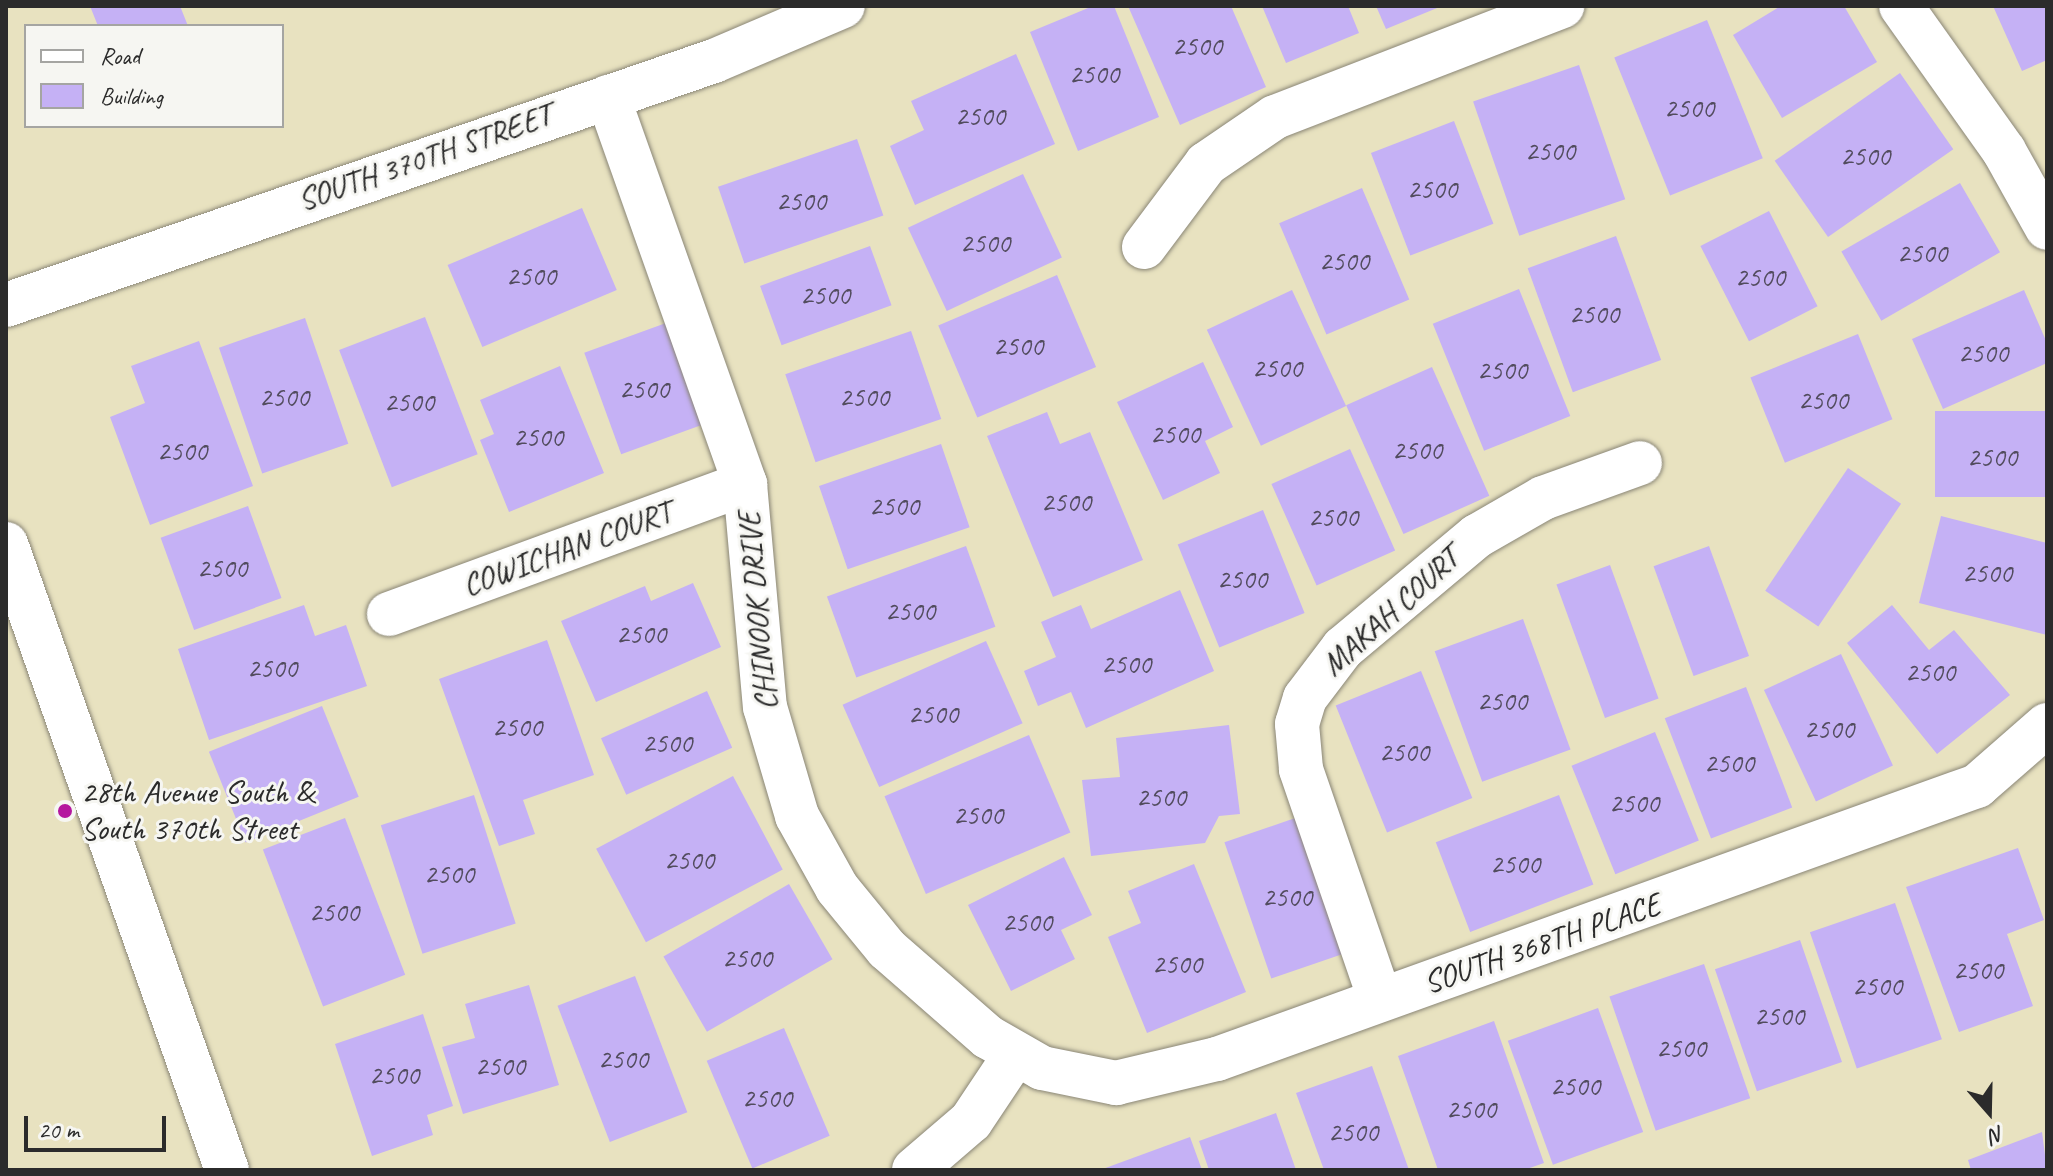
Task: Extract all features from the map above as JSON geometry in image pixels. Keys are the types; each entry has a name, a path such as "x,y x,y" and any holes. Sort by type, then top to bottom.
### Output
{"street":[{"name":"SOUTH 370TH STREET","path":"6,305 608,97 843,6"},
{"path":"1144,247 1206,164 1275,117 1562,6"},
{"path":"1901,6 2004,151 2047,228"},
{"name":"CHINOOK DRIVE","path":"608,97 745,484 765,707 797,816 863,924 1015,1055"},
{"name":"MAKAH COURT","path":"1380,999 1301,769 1297,724 1305,698 1343,648 1477,536 1543,498 1640,463"},
{"name":"COWICHAN COURT","path":"389,614 745,484"},
{"path":"6,544 227,1170"},
{"name":"SOUTH 368TH PLACE","path":"1015,1055 1072,1078 1135,1082 1380,999 1977,786 2047,725"},
{"path":"914,1170 971,1121 1015,1055"}],"building":[{"path":"90,6 180,6 187,24 97,24"},
{"path":"1093,6 1114,6 1159,117 1078,151 1030,32"},
{"path":"1128,6 1231,6 1266,87 1180,125"},
{"path":"1262,6 1348,6 1359,33 1286,63"},
{"path":"1376,6 1442,6 1386,29"},
{"path":"1781,6 1844,6 1877,62 1782,118 1733,35"},
{"path":"1993,6 2047,6 2047,60 2022,71"},
{"path":"1707,20 1763,158 1670,196 1614,57"},
{"path":"1016,54 1055,144 915,205 890,146 924,130 911,101"},
{"path":"1579,65 1625,199 1519,236 1473,101"},
{"path":"1900,73 1953,149 1828,237 1775,161"},
{"path":"1454,121 1493,224 1410,256 1371,153"},
{"path":"857,139 883,216 744,263 718,187"},
{"path":"1023,174 1062,257 947,311 908,228"},
{"path":"1960,183 2000,252 1881,321 1841,252"},
{"path":"1362,188 1409,299 1326,335 1279,223"},
{"path":"582,208 617,290 482,347 448,265"},
{"path":"1769,211 1818,306 1749,341 1700,246"},
{"path":"1616,236 1661,360 1573,392 1528,268"},
{"path":"870,246 892,305 782,345 760,286"},
{"path":"1057,275 1096,367 977,417 938,325"},
{"path":"1519,289 1570,416 1484,451 1433,324"},
{"path":"1292,290 1346,406 1261,446 1207,330"},
{"path":"2024,290 2047,343 2047,363 1943,409 1912,339"},
{"path":"425,317 478,454 392,487 339,350"},
{"path":"305,318 348,444 262,473 219,348"},
{"path":"666,323 703,424 621,454 584,353"},
{"path":"911,331 941,419 816,462 785,374"},
{"path":"1858,334 1892,419 1785,463 1750,377"},
{"path":"199,341 253,486 150,525 110,417 145,403 131,366"},
{"path":"1203,362 1233,427 1205,441 1220,473 1163,500 1117,402"},
{"path":"560,366 604,473 509,512 480,440 494,434 480,400"},
{"path":"1432,367 1489,496 1403,534 1346,405"},
{"path":"1935,411 2047,411 2047,497 1935,497"},
{"path":"1047,412 1060,444 1090,432 1143,560 1053,597 987,436"},
{"path":"941,444 970,527 848,569 819,486"},
{"path":"1350,449 1395,550 1317,585 1271,484"},
{"path":"1848,468 1901,504 1818,626 1765,591"},
{"path":"248,506 282,598 194,630 161,538"},
{"path":"1263,510 1305,613 1219,647 1178,544"},
{"path":"1941,516 2047,543 2047,635 1919,603"},
{"path":"966,546 995,627 856,677 827,597"},
{"path":"1709,546 1749,656 1694,676 1654,566"},
{"path":"1610,565 1659,698 1605,718 1556,584"},
{"path":"693,583 721,647 596,702 561,621 645,586 651,601"},
{"path":"1180,590 1214,671 1086,728 1071,692 1038,706 1024,671 1056,657 1041,622 1081,605 1091,629"},
{"path":"304,605 315,636 346,625 367,686 209,740 178,649"},
{"path":"1892,605 1929,650 1954,630 2010,695 1937,754 1847,643"},
{"path":"1523,619 1571,750 1482,782 1435,651"},
{"path":"547,640 594,775 523,800 535,834 499,846 439,679"},
{"path":"986,641 1023,723 879,787 843,705"},
{"path":"1841,654 1893,765 1816,801 1764,690"},
{"path":"1421,671 1472,798 1387,832 1336,705"},
{"path":"1746,687 1792,807 1711,839 1665,718"},
{"path":"707,691 732,748 626,795 601,738"},
{"path":"322,706 359,797 246,843 209,752"},
{"path":"1229,725 1240,814 1219,816 1205,843 1091,856 1082,780 1120,777 1116,738"},
{"path":"1655,732 1699,840 1615,874 1572,766"},
{"path":"1029,735 1070,833 926,894 884,796"},
{"path":"733,776 783,870 646,942 596,849"},
{"path":"474,795 516,923 423,954 381,825"},
{"path":"1559,795 1593,885 1470,932 1436,842"},
{"path":"1301,816 1348,952 1271,979 1224,842"},
{"path":"345,818 405,975 323,1006 263,850"},
{"path":"2018,848 2044,920 2007,934 2033,1006 1959,1032 1906,887"},
{"path":"1064,857 1092,915 1061,930 1075,959 1011,991 968,905"},
{"path":"1194,864 1246,992 1147,1033 1108,937 1141,923 1128,891"},
{"path":"789,884 832,959 707,1032 663,957"},
{"path":"1895,903 1942,1039 1857,1068 1810,932"},
{"path":"1800,940 1842,1062 1757,1091 1715,969"},
{"path":"1704,964 1750,1098 1656,1131 1609,997"},
{"path":"635,976 687,1112 610,1142 558,1006"},
{"path":"529,985 559,1085 463,1114 442,1047 475,1038 465,1004"},
{"path":"1598,1008 1643,1132 1553,1165 1508,1041"},
{"path":"423,1014 453,1106 427,1115 433,1135 372,1156 335,1044"},
{"path":"1494,1021 1544,1163 1524,1170 1438,1170 1398,1056"},
{"path":"784,1028 830,1136 752,1169 707,1061"},
{"path":"1372,1066 1409,1170 1324,1170 1296,1093"},
{"path":"1276,1113 1296,1170 1209,1170 1199,1141"},
{"path":"2042,1132 2047,1170 1971,1170 1968,1160"},
{"path":"1190,1137 1202,1170 1100,1170"}],"place":[{"name":"28th Avenue South & South 370th Street","path":"65,811"}]}
